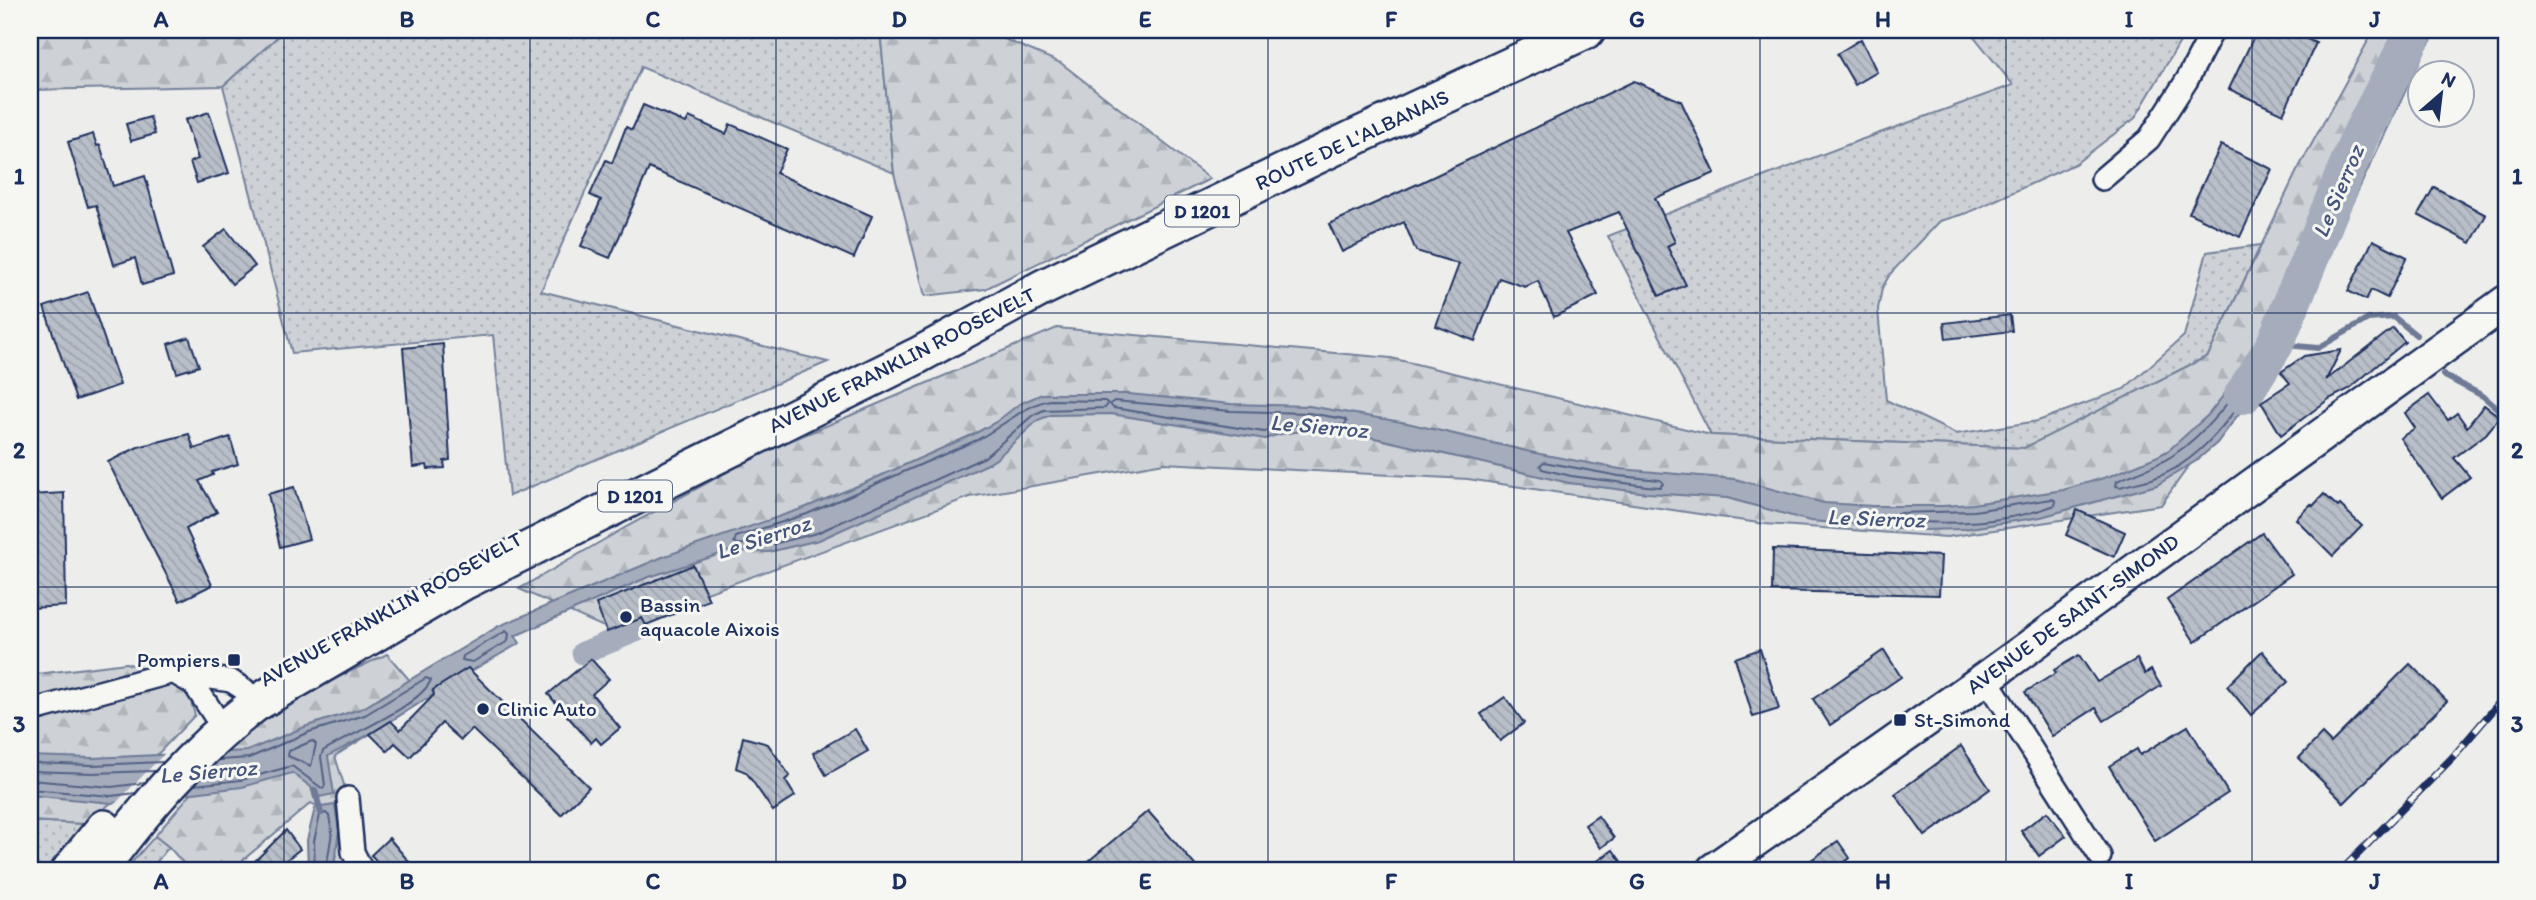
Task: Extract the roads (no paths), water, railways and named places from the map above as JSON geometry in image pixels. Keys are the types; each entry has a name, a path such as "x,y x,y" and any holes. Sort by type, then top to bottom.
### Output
{"main road":[{"name":"ROUTE DE L'ALBANAIS","path":"1042,288 1362,134 1587,30"},
{"name":"AVENUE FRANKLIN ROOSEVELT","path":"70,870 124,819 189,750 214,715 245,690 457,568 669,461 905,343 977,311 1042,288"},
{"name":"AVENUE FRANKLIN ROOSEVELT","path":"189,750 256,704 465,581 917,356 1042,288"},
{"name":"AVENUE DE SAINT-SIMOND","path":"1713,870 1986,678 2506,302"},
{"name":"AVENUE FRANKLIN ROOSEVELT","path":"99,870 124,819"}],"street":[{"path":"2102,179 2149,139 2188,80 2213,30"},
{"path":"30,711 173,672 231,681 245,690"},
{"path":"173,672 194,684 214,715"},
{"path":"1986,678 2100,856"},
{"path":"348,798 353,852 362,870"}],"water":[{"path":"2258,351 2284,353 2217,443 2196,461 2157,485 2041,517 1964,529 1925,530 1810,521 1727,498 1647,493 1569,483 1353,433 1297,432 1265,439 1111,414 1051,415 1038,420 988,464 819,540 769,552 730,551 646,578 515,636 520,643 471,671 468,669 432,691 434,694 427,700 328,756 334,794 314,798 311,787 292,773 242,787 111,803 30,795 30,756 92,758 247,751 307,726 363,708 499,626 665,556 804,508 862,484 974,434 996,422 1019,404 1042,394 1129,394 1231,404 1309,406 1407,423 1540,454 1620,469 1735,479 1824,503 1942,506 2063,490 2110,476 2158,456 2169,450 2208,415"},
{"path":"335,805 339,831 333,870 308,870 307,840 315,808"}],"waterway":[{"name":"Le Sierroz","path":"2243,395 2275,344 2360,136 2415,30"},
{"path":"2275,344 2318,348 2368,319 2394,317 2416,335"},
{"path":"2443,375 2483,396 2506,416"},
{"path":"583,653 638,630"},
{"path":"315,790 321,813"}],"railway":[{"path":"2342,870 2452,758 2506,695"}],"place":[{"name":"Bassin aquacole Aixois","path":"626,617"},
{"name":"Pompiers","path":"234,660"},
{"name":"Clinic Auto","path":"483,709"},
{"name":"St-Simond","path":"1900,720"}]}
